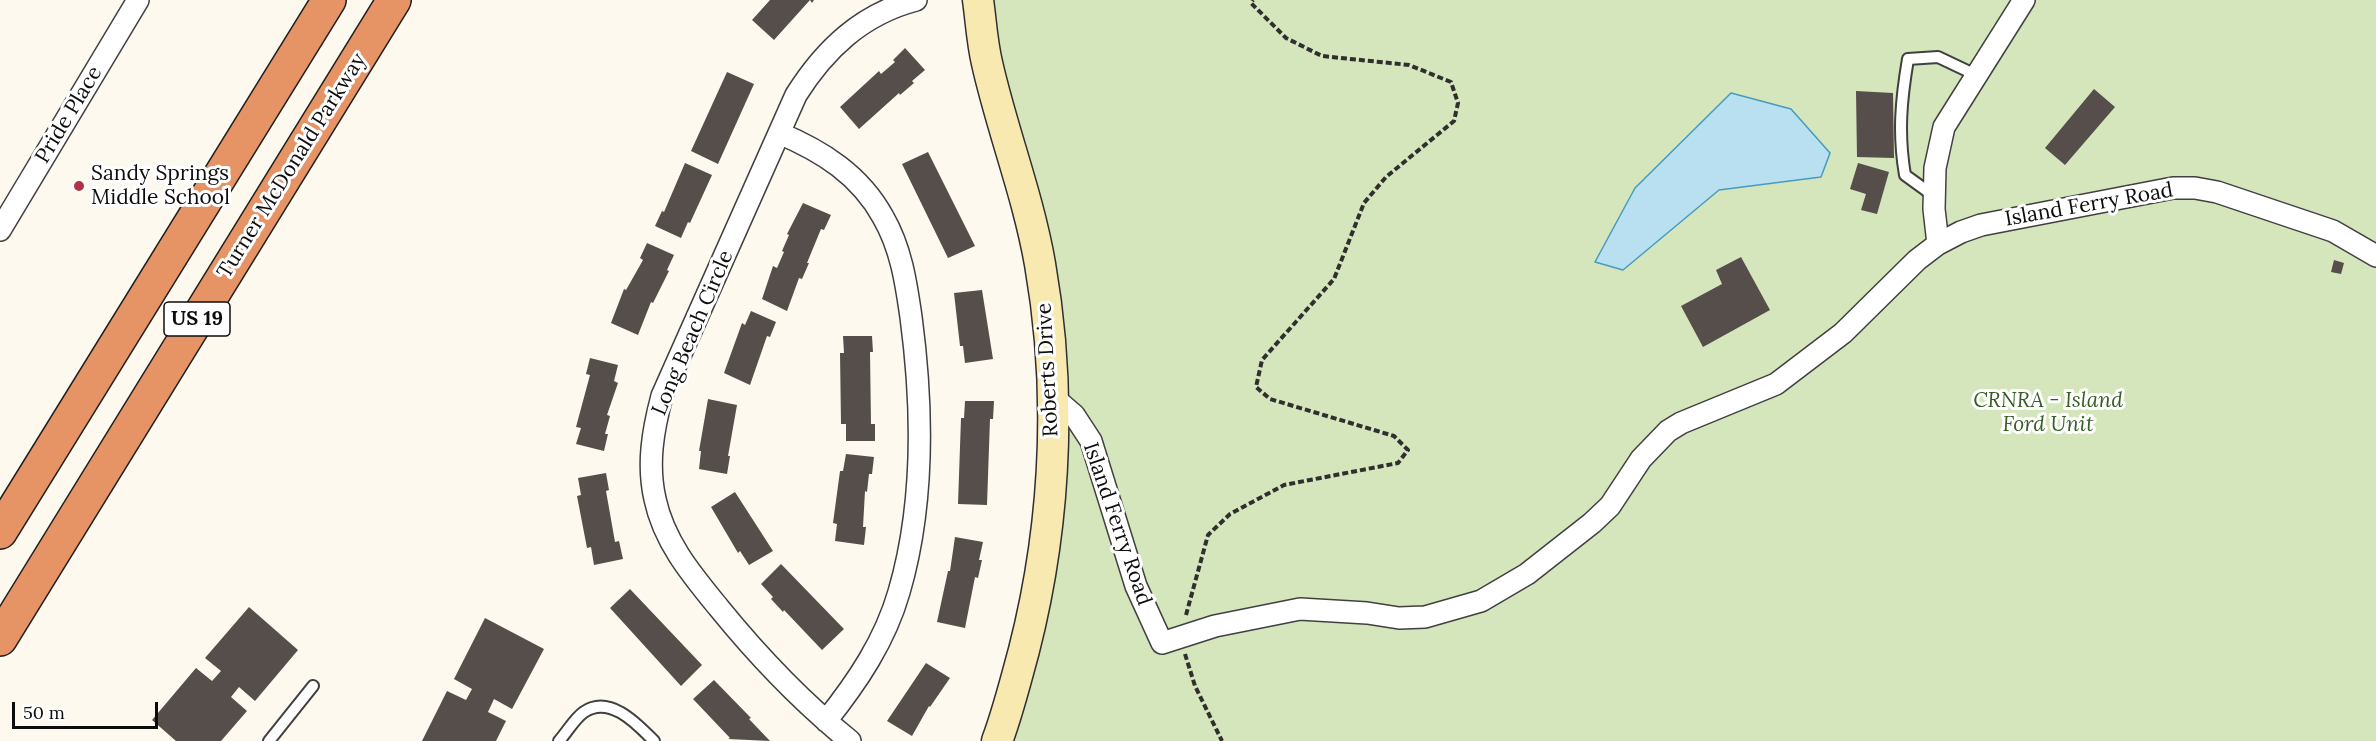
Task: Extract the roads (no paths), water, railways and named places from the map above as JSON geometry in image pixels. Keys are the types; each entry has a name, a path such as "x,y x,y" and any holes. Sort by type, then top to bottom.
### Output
{"highway":[{"name":"US 19","path":"0,532 329,0"},
{"name":"Turner McDonald Parkway","path":"0,639 394,0"}],"street":[{"name":"Pride Place","path":"0,230 138,0"},
{"name":"Long Beach Circle","path":"850,741 826,721 751,648 684,566 662,524 655,499 651,474 652,436 662,396 796,95 812,70 833,46 855,27 883,11 916,0"},
{"name":"Roberts Drive","path":"978,0 987,62 1022,187 1040,263 1049,325 1054,401 1050,513 1033,621 997,741"},
{"path":"1938,244 1934,196 1935,168 1944,127 2024,0"},
{"path":"779,133 809,145 839,165 865,190 883,216 904,267 918,367 920,424 918,479 912,530 899,591 887,626 870,660 850,692 826,721"},
{"name":"Island Ferry Road","path":"1054,401 1060,403 1074,415 1091,441 1136,586 1162,643 1215,626 1299,609 1408,618 1425,617 1481,601 1527,574 1610,506 1641,459 1668,431 1681,423 1776,384 1842,333 1917,260 1938,244 1960,232 1981,225 2173,188 2195,188 2217,192 2333,231 2376,256"}],"lane":[{"path":"1934,196 1905,175 1901,151 1900,106 1908,59 1938,57 1976,75"},
{"path":"269,741 314,686"},
{"path":"559,741 585,711 603,707 627,714 654,741"}],"water":[{"path":"1731,93 1791,109 1830,153 1821,177 1719,190 1623,270 1595,262 1635,188"}],"place":[{"name":"Sandy Springs Middle School","path":"79,186"}],"park label":[{"name":"CRNRA - Island Ford Unit","path":"2048,413"}]}
